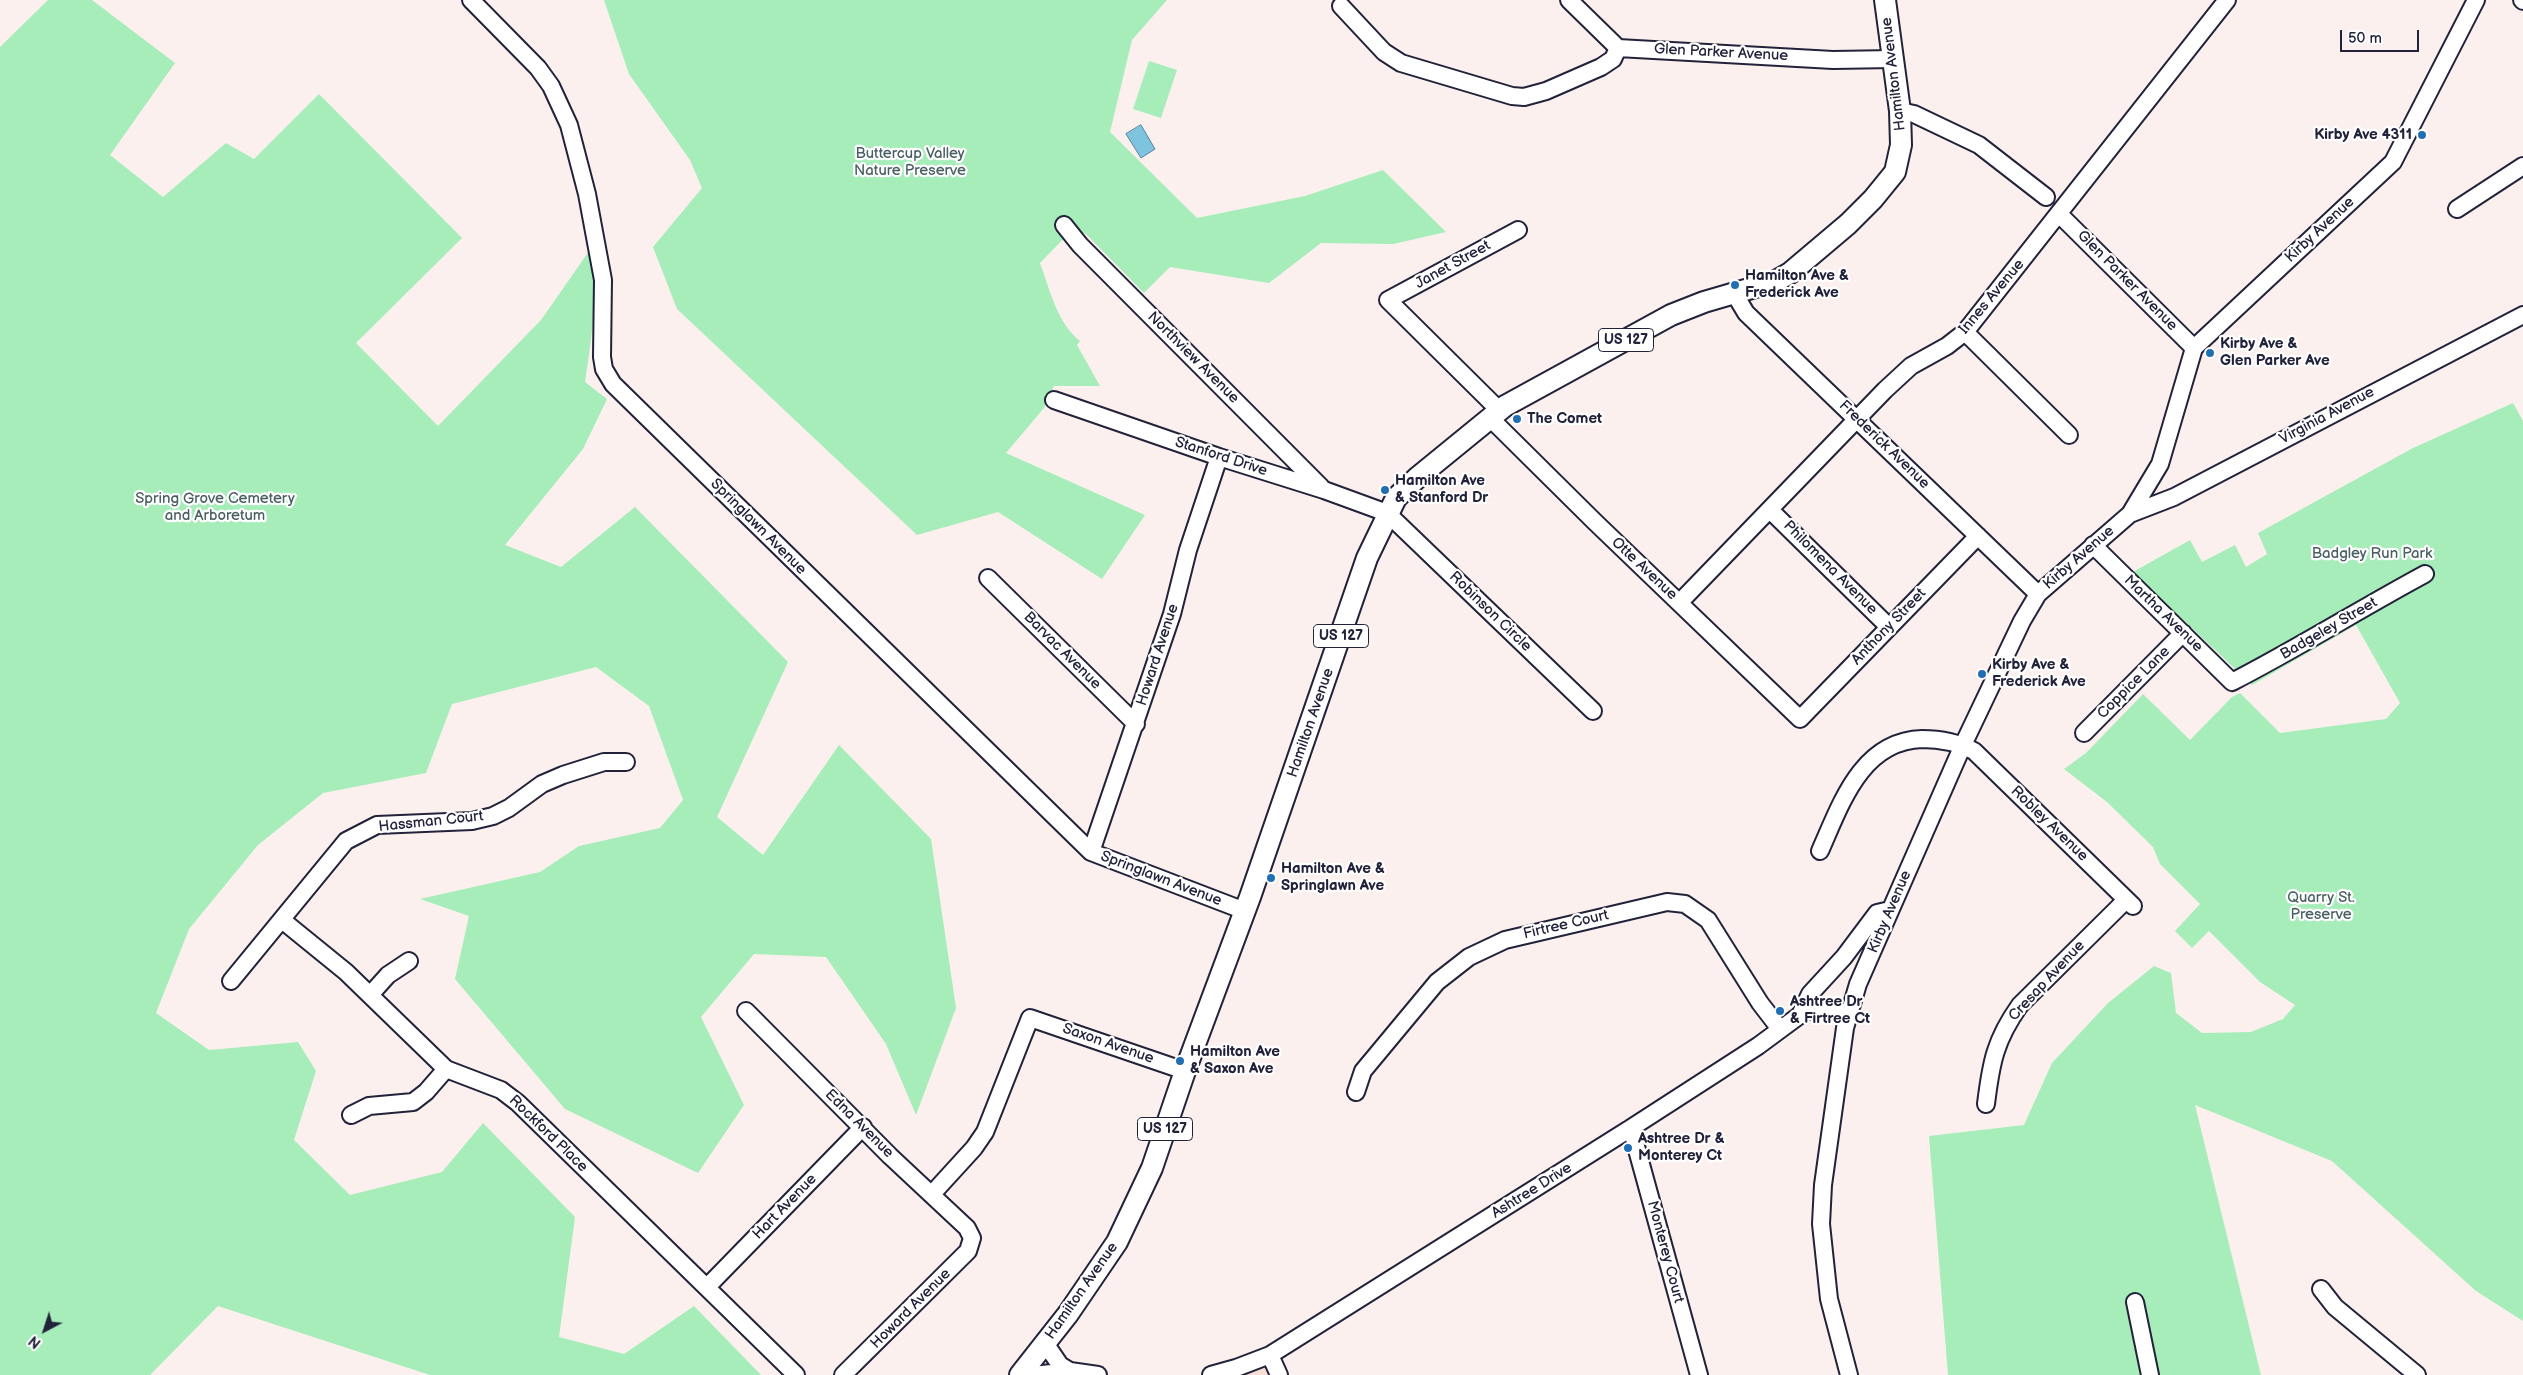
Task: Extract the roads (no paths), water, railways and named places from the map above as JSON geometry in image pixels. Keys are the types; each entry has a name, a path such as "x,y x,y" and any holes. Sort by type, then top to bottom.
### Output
{"main road":[{"name":"Hamilton Avenue","path":"1020,1375 1093,1279 1117,1242 1152,1168 1185,1071 1245,911 1367,558 1387,513 1396,498 1418,477 1494,414 1671,315 1734,293 1771,283 1790,273 1848,224 1873,199 1895,172 1899,158 1902,128 1885,0"}],"street":[{"name":"Springlawn Avenue","path":"472,0 538,68 551,86 569,125 587,194 603,280 602,357 604,369 613,384 1091,852 1245,911"},
{"path":"1341,6 1384,52 1400,63 1512,96 1541,93 1601,67 1613,59 1618,48 1568,0"},
{"name":"Innes Avenue","path":"1680,602 1911,366 1947,346 1965,332 2227,0"},
{"name":"Kirby Avenue","path":"1849,1375 1828,1292 1821,1224 1823,1185 1848,1014 1858,984 1963,745 2022,621 2038,594 2130,514 2160,464 2194,348 2393,162 2476,0"},
{"name":"Glen Parker Avenue","path":"1618,48 1834,60 1894,58"},
{"path":"1900,111 1914,114 1979,144 2046,197"},
{"path":"2457,209 2523,166"},
{"name":"Glen Parker Avenue","path":"2059,214 2194,348"},
{"name":"Northview Avenue","path":"1064,225 1080,246 1324,490"},
{"name":"Janet Street","path":"1388,300 1518,230"},
{"name":"Frederick Avenue","path":"1734,293 1746,314 2038,594"},
{"name":"Otte Avenue","path":"1388,300 1595,522 1800,719"},
{"name":"Virginia Avenue","path":"2130,514 2174,497 2523,315"},
{"path":"1965,332 2069,435"},
{"name":"Stanford Drive","path":"1054,400 1219,457 1324,490 1387,513"},
{"name":"Howard Avenue","path":"1091,852 1172,614 1188,550 1219,457"},
{"name":"Philomena Avenue","path":"1770,510 1889,627"},
{"name":"Robinson Circle","path":"1387,513 1593,711"},
{"name":"Anthony Street","path":"1800,719 1978,536"},
{"name":"Martha Avenue","path":"2093,545 2232,682"},
{"name":"Badgeley Street","path":"2232,682 2296,649 2349,615 2425,574"},
{"name":"Barvac Avenue","path":"988,578 1136,724"},
{"name":"Coppice Lane","path":"2084,733 2183,633"},
{"path":"1820,851 1848,790 1858,773 1872,758 1890,746 1911,740 1931,739 1963,745"},
{"name":"Robley Avenue","path":"1963,745 1974,751 2130,903"},
{"name":"Hassman Court","path":"231,980 282,920 333,854 346,841 360,833 377,826 472,820 493,816 509,808 542,784 563,775 604,762 626,762"},
{"name":"Firtree Court","path":"1356,1092 1363,1071 1406,1019 1437,982 1469,957 1505,940 1667,902 1685,904 1698,910 1708,920 1760,1003 1780,1029"},
{"name":"Cresap Avenue","path":"1986,1104 1995,1053 2006,1025 2020,1006 2130,903"},
{"path":"1800,1015 1810,994 1844,956 1877,913 1890,910"},
{"name":"Rockford Place","path":"282,920 346,972 446,1069 501,1090 518,1103 796,1375"},
{"path":"370,995 388,975 410,961"},
{"name":"Ashtree Drive","path":"1211,1375 1270,1355 1631,1128 1800,1015 1813,1008 1826,1007 1848,1014"},
{"name":"Edna Avenue","path":"746,1010 862,1127 967,1228 972,1238"},
{"name":"Saxon Avenue","path":"932,1194 974,1148 985,1132 994,1114 1030,1018 1185,1071"},
{"path":"351,1115 369,1106 413,1102 426,1092 446,1069"},
{"name":"Hart Avenue","path":"707,1287 862,1127"},
{"name":"Monterey Court","path":"1631,1128 1699,1375"},
{"name":"Howard Avenue","path":"843,1375 968,1251 972,1238"},
{"path":"2321,1289 2335,1307 2417,1375"},
{"path":"2135,1302 2150,1375"},
{"path":"1045,1343 1060,1365 1070,1371"},
{"path":"1270,1355 1279,1375"},
{"path":"1033,1375 1070,1371 1098,1375"}],"water":[{"path":"1141,125 1155,149 1141,158 1126,134"}],"place":[{"name":"Kirby Ave 4311","path":"2422,135"},
{"name":"Hamilton Ave & Frederick Ave","path":"1735,285"},
{"name":"Kirby Ave & Glen Parker Ave","path":"2210,353"},
{"name":"The Comet","path":"1517,419"},
{"name":"Hamilton Ave & Stanford Dr","path":"1385,490"},
{"name":"Kirby Ave & Frederick Ave","path":"1982,674"},
{"name":"Hamilton Ave & Springlawn Ave","path":"1271,878"},
{"name":"Ashtree Dr & Firtree Ct","path":"1780,1011"},
{"name":"Hamilton Ave & Saxon Ave","path":"1180,1061"},
{"name":"Ashtree Dr & Monterey Ct","path":"1628,1148"}],"park label":[{"name":"Buttercup Valley Nature Preserve","path":"910,162"},
{"name":"Spring Grove Cemetery and Arboretum","path":"215,508"},
{"name":"Badgley Run Park","path":"2372,554"},
{"name":"Quarry St. Preserve","path":"2321,906"}]}
